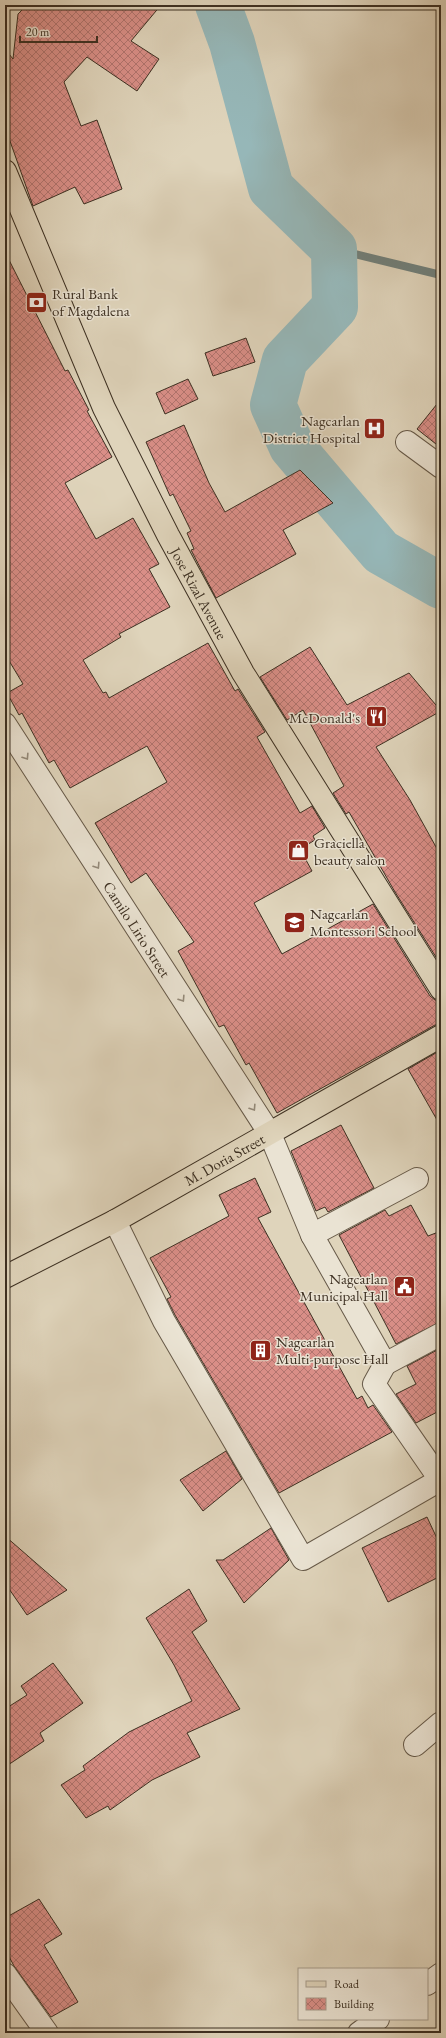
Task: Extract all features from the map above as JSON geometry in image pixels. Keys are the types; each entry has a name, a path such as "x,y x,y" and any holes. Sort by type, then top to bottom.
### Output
{"main road":[{"name":"Jose Rizal Avenue","path":"5,171 104,408 168,535 243,673 441,989"},
{"name":"M. Doria Street","path":"5,1277 115,1221 441,1036"}],"street":[{"path":"407,442 441,467"},
{"name":"Camilo Lirio Street","path":"5,724 270,1134 312,1235 385,1364"},
{"path":"312,1235 417,1179"},
{"path":"115,1221 164,1320 303,1559 440,1480 374,1384 385,1364 441,1334"},
{"path":"415,1745 441,1723"},
{"path":"5,1974 47,2033"},
{"path":"428,1983 441,1974"},
{"path":"359,2033 377,2020"}],"building":[{"path":"27,5 161,5 131,41 159,59 137,91 87,57 64,82 81,126 97,120 122,189 84,204 75,187 33,206 5,127 5,49 13,59 18,14"},
{"path":"5,252 65,371 68,370 89,410 87,411 112,457 65,483 96,539 133,518 159,564 149,569 170,607 119,634 121,637 83,660 103,693 106,692 109,698 208,643 235,691 238,689 265,732 257,737 300,813 312,806 325,828 313,836 315,840 300,849 312,871 254,903 282,954 373,904 430,996 435,1000 441,1001 441,1024 435,1025 277,1113 249,1063 246,1065 224,1025 219,1027 178,951 194,942 146,873 131,883 95,823 167,782 147,746 70,788 54,760 49,763 22,713 19,715 7,693 23,684 5,654"},
{"path":"246,338 255,362 213,376 205,353"},
{"path":"188,379 198,399 165,414 156,393"},
{"path":"441,399 441,448 417,429"},
{"path":"184,425 209,483 225,512 300,470 333,503 283,530 296,554 216,598 191,550 194,549 187,533 191,531 173,494 170,496 146,442"},
{"path":"310,647 347,705 409,673 441,711 376,747 410,800 441,856 441,965 395,892 349,812 346,814 333,793 344,786 303,710 287,720 260,677"},
{"path":"441,1050 441,1127 408,1069"},
{"path":"341,1125 374,1188 328,1212 325,1207 316,1211 291,1151"},
{"name":"Nagcarlan Multi-purpose Hall","path":"255,1178 271,1212 258,1218 357,1399 362,1396 368,1408 373,1405 392,1432 279,1493 175,1315 167,1299 171,1297 150,1258 229,1216 219,1195"},
{"name":"Nagcarlan Municipal Hall","path":"411,1205 428,1236 441,1231 441,1322 396,1344 339,1235 385,1210 389,1216"},
{"path":"441,1348 441,1410 416,1423 396,1394 416,1384 407,1366"},
{"path":"226,1451 242,1479 203,1511 180,1480"},
{"path":"427,1517 441,1547 441,1576 388,1602 362,1548"},
{"path":"271,1528 289,1560 244,1603 216,1560 223,1560"},
{"path":"5,1536 67,1590 27,1615 5,1583"},
{"path":"189,1589 207,1621 192,1632 240,1709 187,1733 200,1757 152,1780 110,1810 108,1806 86,1818 61,1785 85,1770 83,1766 129,1732 192,1701 174,1665 146,1618"},
{"path":"53,1663 83,1703 40,1733 44,1741 5,1767 5,1709 27,1695 21,1686"},
{"path":"39,1899 62,1934 44,1945 78,2002 51,2017 14,1966 5,1949 5,1918"}],"waterway":[{"path":"218,5 232,43 271,188 334,249 335,307 285,360 273,405 292,447 381,552 441,586"},
{"path":"334,249 441,275"}],"place":[{"name":"Rural Bank of Magdalena","path":"37,302"},
{"name":"Nagcarlan District Hospital","path":"375,429"},
{"name":"McDonald's","path":"376,717"},
{"name":"Graciella beauty salon","path":"299,851"},
{"name":"Nagcarlan Montessori School","path":"295,922"},
{"name":"Nagcarlan Municipal Hall","path":"404,1287"},
{"name":"Nagcarlan Multi-purpose Hall","path":"260,1350"}]}
